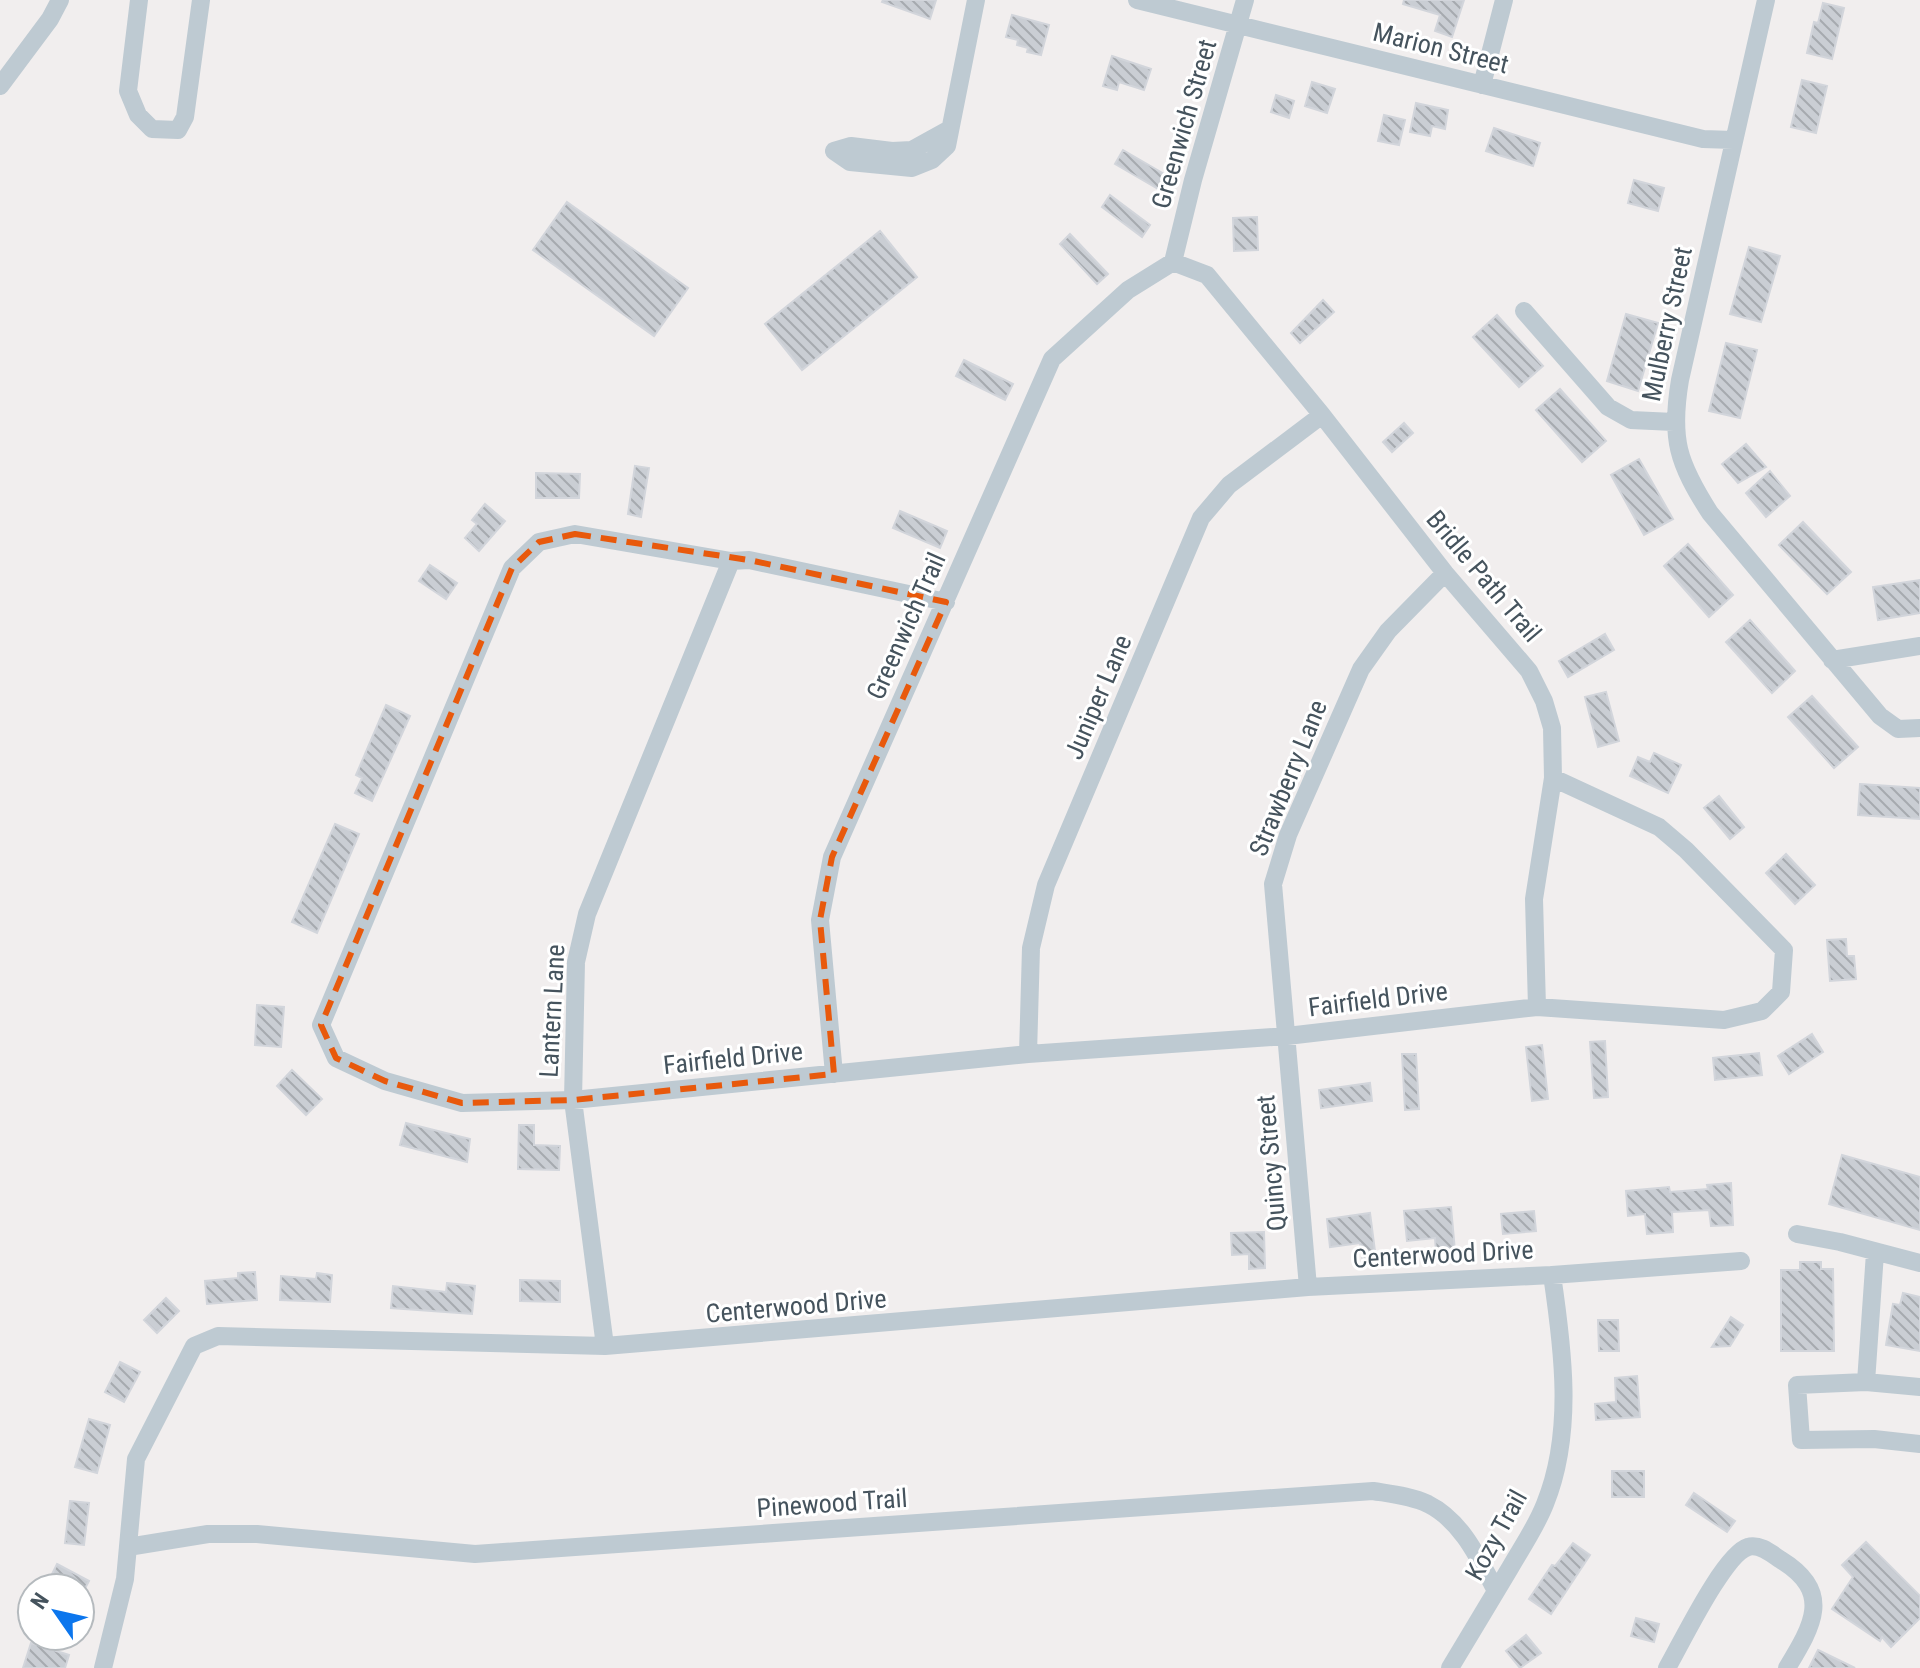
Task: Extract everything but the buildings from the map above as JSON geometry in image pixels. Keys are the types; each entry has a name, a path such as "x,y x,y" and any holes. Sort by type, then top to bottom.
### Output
{"street":[{"path":"0,86 50,19 60,0"},
{"path":"139,0 128,91 138,115 152,129 178,130 185,117 201,0"},
{"path":"950,129 912,150 851,146 834,151 850,162 912,168 932,160 947,146 976,0"},
{"name":"Marion Street","path":"1137,0 1703,139 1733,140"},
{"name":"Greenwich Street","path":"1173,262 1193,180 1245,0"},
{"path":"1482,85 1504,0"},
{"name":"Mulberry Street","path":"1766,0 1684,360 1674,422 1678,446 1686,469 1710,513 1832,660 1888,723 1898,729 1920,728"},
{"name":"Bridle Path Trail","path":"1173,262 1207,275 1322,415 1445,573 1529,671 1544,701 1552,728 1553,778 1534,899 1537,1007"},
{"name":"Greenwich Trail","path":"834,1074 820,920 832,857 1052,359 1128,290 1173,262"},
{"path":"1524,311 1608,407 1631,420 1674,422"},
{"name":"Juniper Lane","path":"1028,1054 1031,948 1046,885 1201,518 1229,485 1322,415"},
{"name":"Fairfield Drive","path":"946,602 749,560 731,561 575,534 539,542 512,568 321,1025 336,1058 385,1081 462,1103 573,1100 1028,1054 1287,1036 1537,1007 1724,1020 1762,1011 1781,992 1784,950 1686,850 1659,827 1553,778"},
{"name":"Lantern Lane","path":"605,1346 573,1100 576,962 587,914 731,561"},
{"name":"Strawberry Lane","path":"1287,1036 1273,884 1288,835 1361,669 1388,631 1445,573"},
{"path":"1832,660 1920,646"},
{"name":"Quincy Street","path":"1287,1036 1308,1287"},
{"path":"1797,1234 1920,1263"},
{"path":"1866,1382 1875,1253"},
{"name":"Centerwood Drive","path":"103,1668 125,1579 136,1459 194,1346 218,1336 605,1346 1308,1287 1552,1275 1741,1261"},
{"name":"Kozy Trail","path":"1450,1668 1533,1530 1553,1482 1562,1429 1562,1384 1561,1340 1552,1275"},
{"path":"1920,1387 1866,1382 1797,1385 1801,1440 1874,1439 1920,1444"},
{"name":"Pinewood Trail","path":"128,1547 208,1534 257,1534 475,1554 1373,1491 1428,1504 1445,1516 1460,1530 1496,1591"},
{"path":"1667,1668 1721,1573 1734,1555 1748,1546 1760,1547 1785,1562 1813,1591 1815,1603 1812,1618 1787,1668"}],"highlighted area":[{"path":"575,534 749,560 946,602 832,857 820,920 834,1074 573,1100 462,1103 385,1081 336,1058 321,1025 512,568 539,542"}]}
